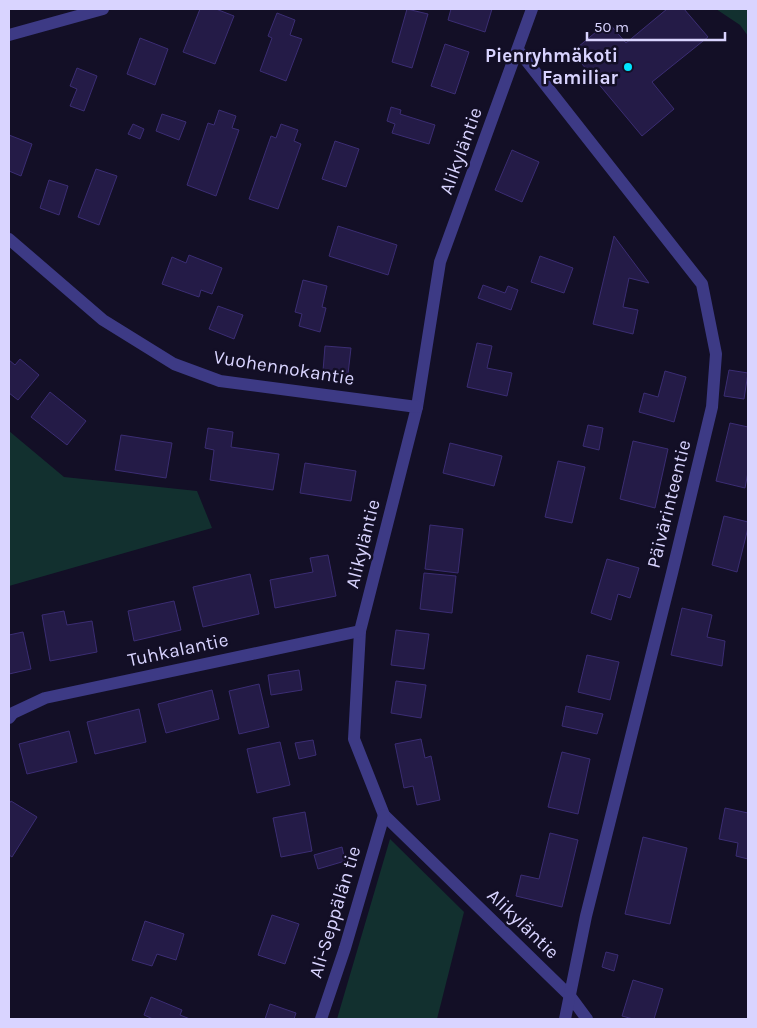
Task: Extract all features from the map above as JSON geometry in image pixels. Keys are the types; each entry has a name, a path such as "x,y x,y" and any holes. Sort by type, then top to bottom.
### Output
{"street":[{"path":"9,35 102,9"},
{"name":"Alikyläntie","path":"532,9 440,262 417,406 360,631 354,739 384,815 570,996 587,1019"},
{"name":"Päivärinteentie","path":"518,50 702,284 716,354 712,407 586,916 565,1019"},
{"name":"Vuohennokantie","path":"9,239 103,320 174,364 220,381 417,406"},
{"name":"Tuhkalantie","path":"9,718 13,713 45,698 360,631"},
{"name":"Ali-Seppälän tie","path":"321,1019 345,948 384,815"}],"green space":[{"path":"716,9 748,9 748,36 740,25"},
{"path":"9,431 64,477 197,491 212,528 9,586"},
{"path":"390,839 464,912 437,1019 337,1019"}],"building":[{"path":"200,9 216,9 234,16 215,64 183,52"},
{"path":"407,9 428,14 412,68 392,62"},
{"path":"451,9 492,9 485,32 448,20"},
{"name":"Pienryhmäkoti Familiar","path":"667,9 684,9 708,37 652,82 674,109 642,136 572,52 608,22 626,43"},
{"path":"277,13 295,20 290,35 302,39 286,81 260,71 272,38 268,36"},
{"path":"140,38 168,49 155,85 127,74"},
{"path":"445,44 469,52 455,94 431,86"},
{"path":"77,68 97,76 84,111 70,106 77,89 70,86"},
{"path":"391,107 401,110 400,114 435,125 429,144 392,133 395,124 387,121"},
{"path":"219,110 236,116 232,128 239,130 216,196 187,185 208,123 214,125"},
{"path":"162,114 186,122 179,140 156,131"},
{"path":"133,124 144,129 140,139 128,134"},
{"path":"281,124 298,130 294,141 301,144 278,209 249,199 271,136 276,138"},
{"path":"9,135 32,144 21,176 9,171"},
{"path":"335,141 359,149 346,187 322,179"},
{"path":"512,150 539,162 522,202 495,190"},
{"path":"96,169 117,176 99,225 78,217"},
{"path":"49,180 68,186 59,215 40,208"},
{"path":"338,226 397,245 388,275 329,256"},
{"path":"614,236 649,283 629,278 623,307 638,310 633,334 593,324"},
{"path":"189,255 222,268 212,294 201,290 199,297 162,284 172,257 186,263"},
{"path":"540,256 573,268 564,293 531,282"},
{"path":"303,280 327,286 322,307 326,308 320,332 299,326 302,314 295,312"},
{"path":"483,285 505,293 508,286 518,290 511,310 478,298"},
{"path":"218,306 243,315 234,339 209,329"},
{"path":"477,343 492,346 487,368 512,373 507,396 467,387"},
{"path":"325,346 351,348 348,374 323,371"},
{"path":"20,359 39,375 18,400 9,393 9,360 15,365"},
{"path":"729,370 748,373 744,399 724,396"},
{"path":"665,371 686,377 674,422 639,412 644,393 658,397"},
{"path":"50,392 86,421 67,445 31,417"},
{"path":"730,423 748,427 748,472 745,488 716,481"},
{"path":"588,425 603,428 599,450 583,446"},
{"path":"208,428 233,432 231,447 279,454 273,490 210,480 214,450 205,448"},
{"path":"121,435 172,443 166,478 115,470"},
{"path":"633,441 668,449 655,508 620,499"},
{"path":"450,443 502,456 494,486 443,473"},
{"path":"558,461 585,467 572,523 545,517"},
{"path":"305,463 356,471 351,501 300,493"},
{"path":"724,516 748,522 737,572 712,565"},
{"path":"430,525 463,529 458,573 425,569"},
{"path":"328,555 336,596 275,608 270,580 313,572 310,558"},
{"path":"607,559 639,568 630,598 618,594 611,620 591,613"},
{"path":"424,573 456,576 452,613 420,609"},
{"path":"250,574 259,614 203,627 193,587"},
{"path":"174,601 181,630 134,641 128,611"},
{"path":"682,608 712,615 707,637 725,641 722,666 671,655"},
{"path":"64,611 67,625 92,621 97,652 50,661 42,615"},
{"path":"396,630 429,634 424,669 391,665"},
{"path":"23,632 31,669 9,674 9,635"},
{"path":"587,655 619,662 610,700 578,692"},
{"path":"299,670 302,690 271,695 268,675"},
{"path":"396,681 426,685 421,718 391,713"},
{"path":"259,684 269,727 239,734 229,691"},
{"path":"212,690 219,719 166,733 158,704"},
{"path":"566,706 603,714 597,734 562,726"},
{"path":"139,709 146,742 95,754 87,722"},
{"path":"69,731 77,762 27,774 19,744"},
{"path":"421,739 425,758 431,756 440,800 417,805 413,786 404,788 395,744"},
{"path":"313,740 316,755 299,759 295,743"},
{"path":"280,742 290,785 257,793 247,749"},
{"path":"562,752 590,759 578,814 548,807"},
{"path":"11,801 37,817 12,857 9,855 9,804"},
{"path":"725,808 748,813 748,859 736,856 738,843 719,839"},
{"path":"305,812 312,851 281,857 273,818"},
{"path":"550,833 578,840 562,907 516,896 521,875 539,879"},
{"path":"643,837 687,848 670,924 625,914"},
{"path":"342,847 345,861 318,869 314,855"},
{"path":"272,915 299,924 285,964 258,955"},
{"path":"145,921 184,934 176,960 157,954 152,966 132,960"},
{"path":"606,952 618,955 614,971 602,967"},
{"path":"633,980 663,989 654,1019 633,1019 622,1016"},
{"path":"151,997 182,1010 180,1015 190,1019 153,1019 144,1015"},
{"path":"270,1004 296,1013 294,1019 265,1019"}],"place":[{"name":"Pienryhmäkoti Familiar","path":"628,67"}]}
